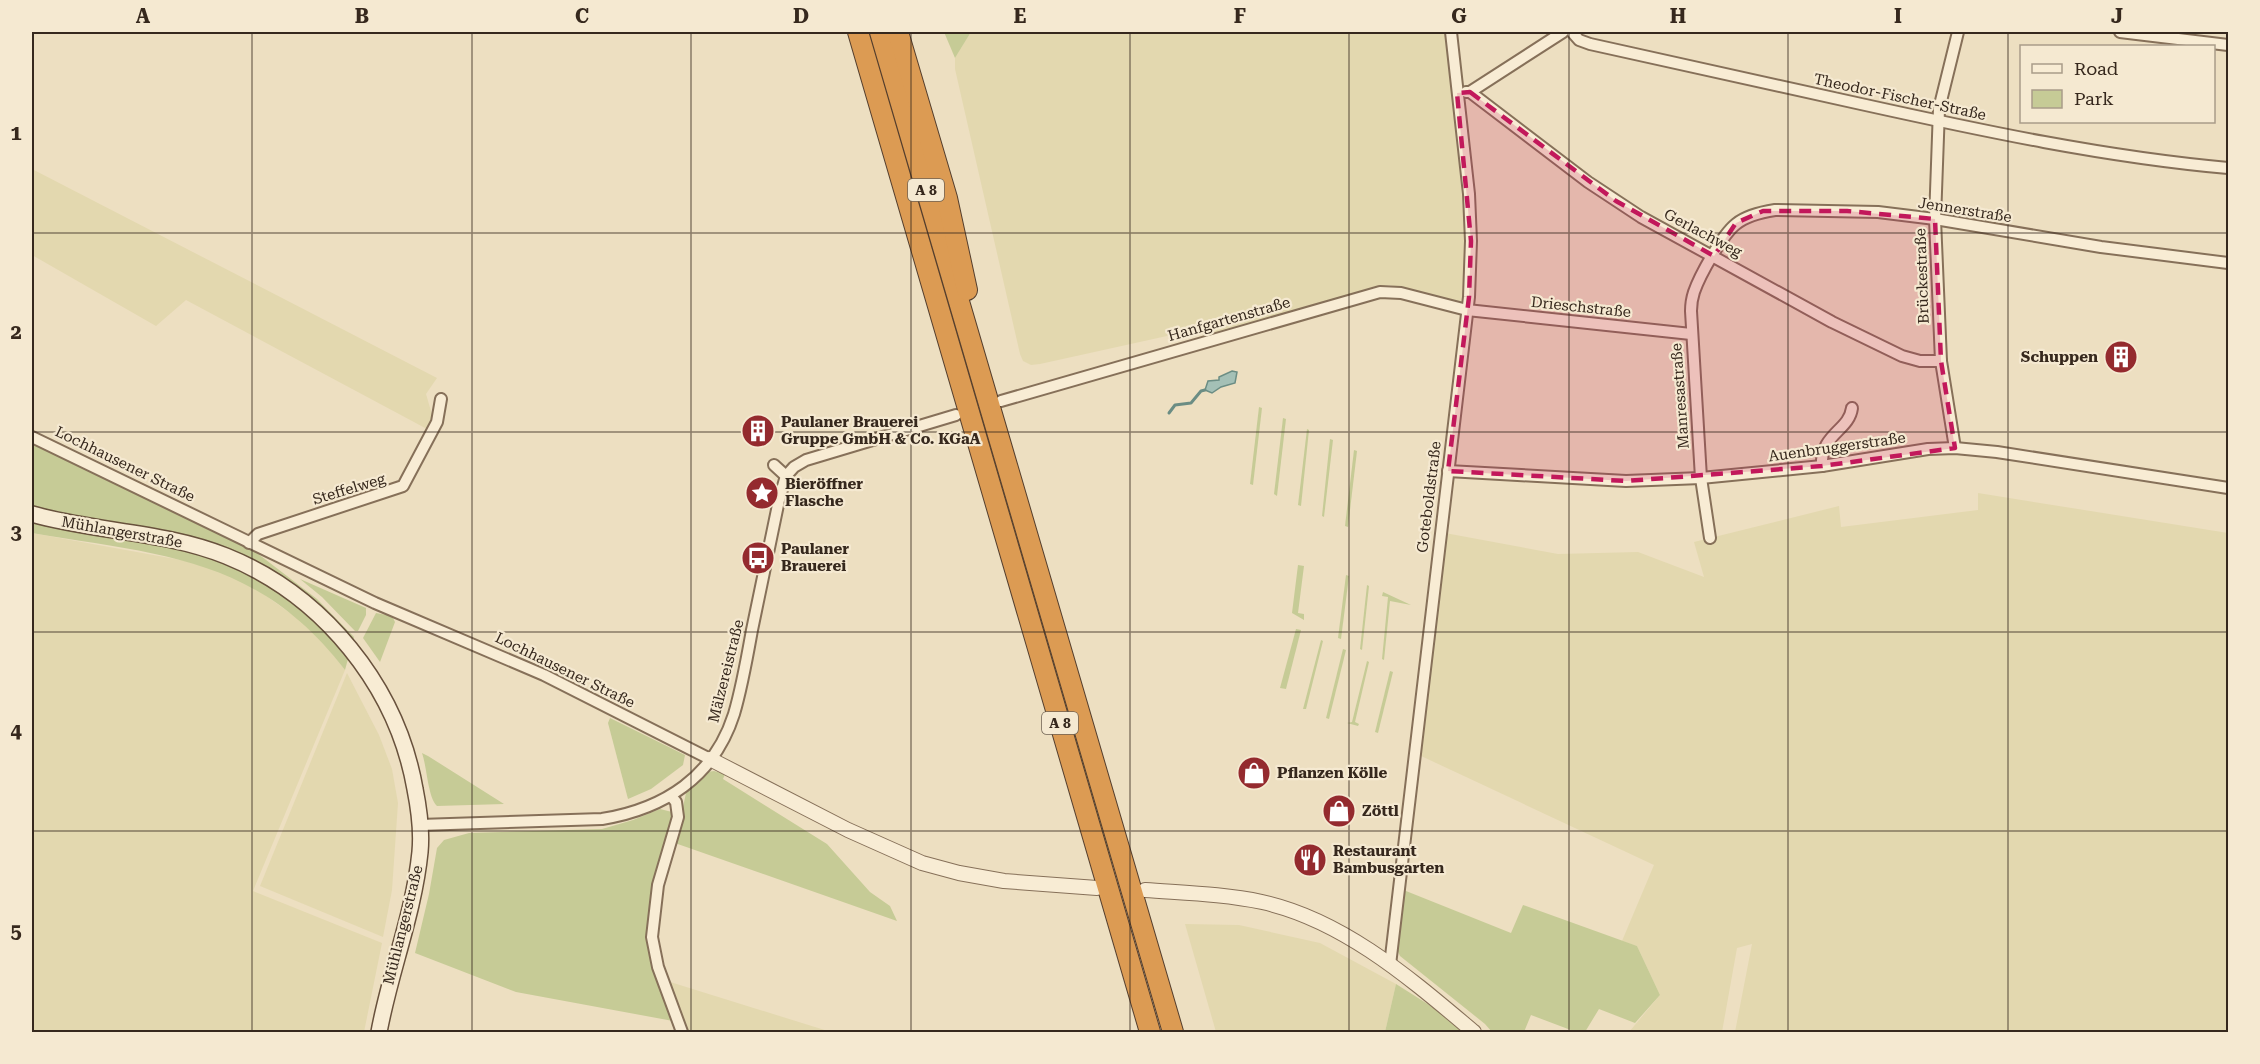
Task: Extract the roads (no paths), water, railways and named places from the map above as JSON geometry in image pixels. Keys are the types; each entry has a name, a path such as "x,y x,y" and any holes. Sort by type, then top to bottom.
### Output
{"highway":[{"name":"A 8","path":"858,32 1150,1032"},
{"name":"A 8","path":"880,32 1173,1032"},
{"path":"898,32 947,198 975,331 973,349"}],"main road":[{"name":"Mühlangerstraße","path":"32,514 169,540 225,556 282,585 308,605 339,635 368,674 401,734 412,770 420,825 420,850 415,884 385,997 379,1032"}],"street":[{"name":"Goteboldstraße","path":"1390,965 1467,310 1471,241 1451,32"},
{"path":"1456,93 1470,92 1563,32"},
{"name":"Theodor-Fischer-Straße","path":"1572,32 1579,40 1590,44 1939,121 2032,140 2229,168"},
{"name":"Brückestraße","path":"1955,448 1941,361 1935,219 1939,109 1958,32"},
{"path":"2120,32 2229,45"},
{"name":"Gerlachweg","path":"1470,92 1616,201 1832,322 1892,351 1920,361 1941,361"},
{"name":"Jennerstraße","path":"1714,256 1726,234 1736,223 1762,211 1847,211 1935,219 2091,246 2229,263"},
{"name":"Manresastraße","path":"1710,538 1701,478 1691,334 1693,295 1714,256"},
{"name":"Hanfgartenstraße","path":"1001,401 1380,292 1401,293 1467,310"},
{"name":"Drieschstraße","path":"1467,310 1691,334"},
{"name":"Steffelweg","path":"249,543 258,534 403,486 436,422 441,399"},
{"path":"1822,466 1821,455 1826,443 1851,415 1852,408"},
{"path":"774,465 786,476 794,467 819,455 956,415"},
{"name":"Lochhausener Straße","path":"32,437 375,603 544,675 848,830 922,863 959,873 1004,881 1097,888"},
{"name":"Auenbruggerstraße","path":"1448,471 1626,481 1701,478 1822,466 1928,449 1955,448 2033,457 2229,488"},
{"name":"Mälzereistraße","path":"420,825 602,819 630,815 659,803 687,784 710,759 725,735 734,713 786,476"},
{"path":"671,796 676,802 678,817 656,892 652,937 658,968 682,1032"},
{"path":"1144,890 1239,898 1286,909 1322,923 1390,965 1474,1032"}],"water":[{"path":"1232,371 1237,372 1235,383 1221,387 1212,393 1205,390 1208,381 1219,380 1219,377"}],"waterway":[{"path":"1169,413 1175,405 1191,403 1201,391 1205,390"}],"place":[{"name":"Schuppen","path":"2121,357"},
{"name":"Paulaner Brauerei Gruppe GmbH & Co. KGaA","path":"758,431"},
{"name":"Bieröffner Flasche","path":"762,493"},
{"name":"Paulaner Brauerei","path":"758,558"},
{"name":"Pflanzen Kölle","path":"1254,773"},
{"name":"Zöttl","path":"1339,811"},
{"name":"Restaurant Bambusgarten","path":"1310,860"}]}
